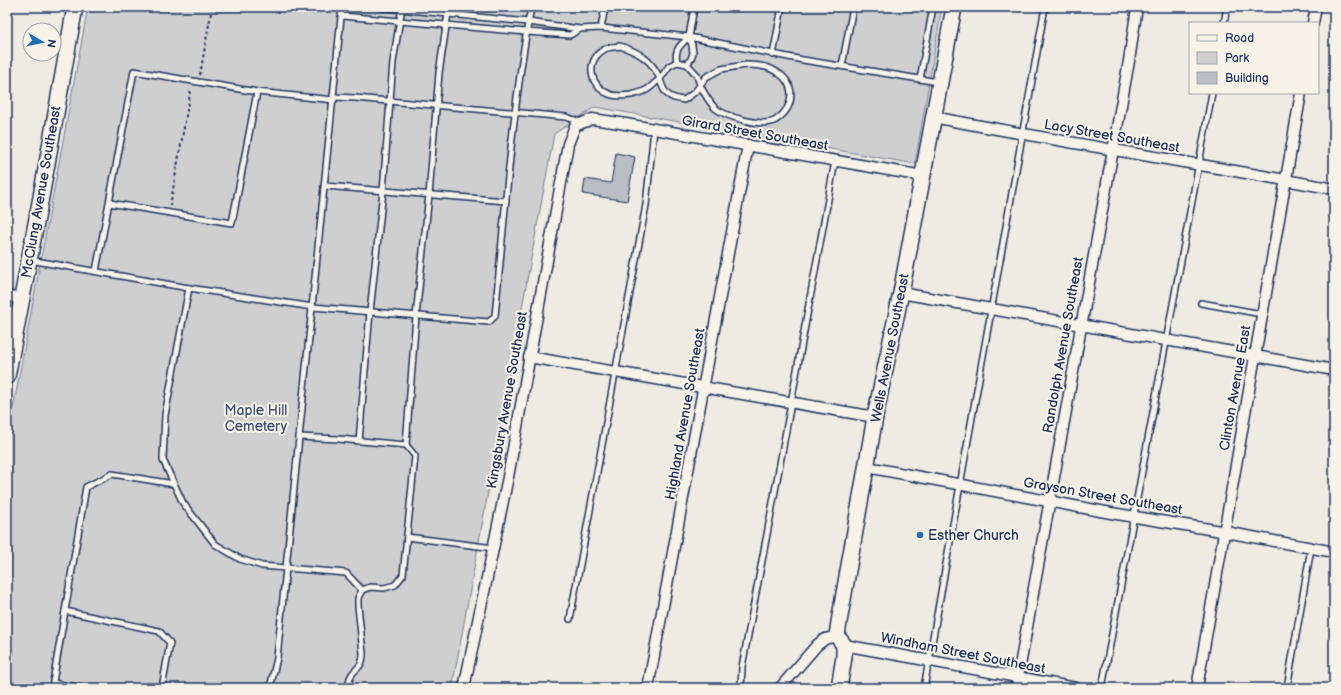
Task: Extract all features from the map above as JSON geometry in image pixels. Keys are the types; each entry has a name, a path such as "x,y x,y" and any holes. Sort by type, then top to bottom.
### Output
{"street":[{"name":"McClung Avenue Southeast","path":"7,377 75,7"},
{"name":"Wells Avenue Southeast","path":"839,688 844,657 841,640 875,417 901,293 954,7"},
{"name":"Randolph Avenue Southeast","path":"1016,688 1137,7"},
{"path":"1313,22 1316,7"},
{"name":"Clinton Avenue East","path":"1197,688 1301,94"},
{"name":"Lacy Street Southeast","path":"934,117 1334,189"},
{"name":"Girard Street Southeast","path":"584,122 592,119 923,176"},
{"name":"Kingsbury Avenue Southeast","path":"464,688 508,476 568,144 576,126 584,122"},
{"name":"Highland Avenue Southeast","path":"648,688 748,145"},
{"path":"901,293 1334,370"},
{"path":"7,296 22,299"},
{"path":"529,356 875,417"},
{"name":"Grayson Street Southeast","path":"867,467 1334,552"},
{"path":"780,688 817,645 825,639 841,640"},
{"name":"Windham Street Southeast","path":"841,640 928,661 1076,688"}],"lane":[{"path":"270,688 277,658 342,7"},
{"path":"379,7 401,8 580,29 601,28 689,37 773,55 940,83"},
{"path":"348,688 350,677 360,667 363,661 358,598 362,590 370,587 384,588 395,585 403,575 415,456 406,445 416,316 429,195 439,73 449,7"},
{"path":"29,260 189,288 313,307 489,322 496,316 515,112 531,7"},
{"path":"601,28 605,7"},
{"path":"687,64 691,60 693,53 692,44 689,37 694,7"},
{"path":"773,55 782,7"},
{"path":"842,66 853,7"},
{"path":"920,80 933,7"},
{"path":"924,688 1045,7"},
{"path":"1224,22 1227,7"},
{"path":"359,441 370,312 383,191 393,62 401,8"},
{"path":"342,16 570,35 580,29"},
{"path":"678,62 676,56 680,45 689,37"},
{"path":"687,64 678,62 669,66 660,79 647,89 636,94 624,96 611,95 602,91 594,81 591,68 594,57 606,48 620,46 633,50 645,58 656,69 660,79 663,88 669,97 684,100 695,92 700,85 706,76 721,69 746,65 759,66 775,71 783,77 791,88 791,100 786,111 774,121 758,122 740,120 716,108 700,85 697,75 687,64"},
{"path":"96,271 134,71 258,92 334,99 390,101 515,112 566,117 584,122"},
{"path":"109,203 232,223 258,92"},
{"path":"1102,688 1212,94"},
{"path":"570,619 646,205 654,129"},
{"path":"741,688 742,667 792,402 835,161"},
{"path":"325,186 506,201"},
{"path":"189,288 165,415 163,460 183,503 215,544 240,559 262,566 346,573 362,590"},
{"path":"1201,303 1262,314"},
{"path":"1332,446 1334,434"},
{"path":"300,437 406,445"},
{"path":"80,688 52,685 86,487 112,474 174,484"},
{"path":"407,537 494,548"},
{"path":"1286,688 1311,548"},
{"path":"65,611 160,631 170,643 162,688"}],"path":[{"path":"198,82 212,7"},
{"path":"169,212 192,81"}],"green space":[{"name":"Maple Hill Cemetery","path":"88,7 942,7 915,164 595,107 554,134 452,688 7,688 7,441"}],"building":[{"path":"616,153 635,157 627,201 583,194 585,179 611,183"}],"place":[{"name":"Esther Church","path":"920,535"}]}
